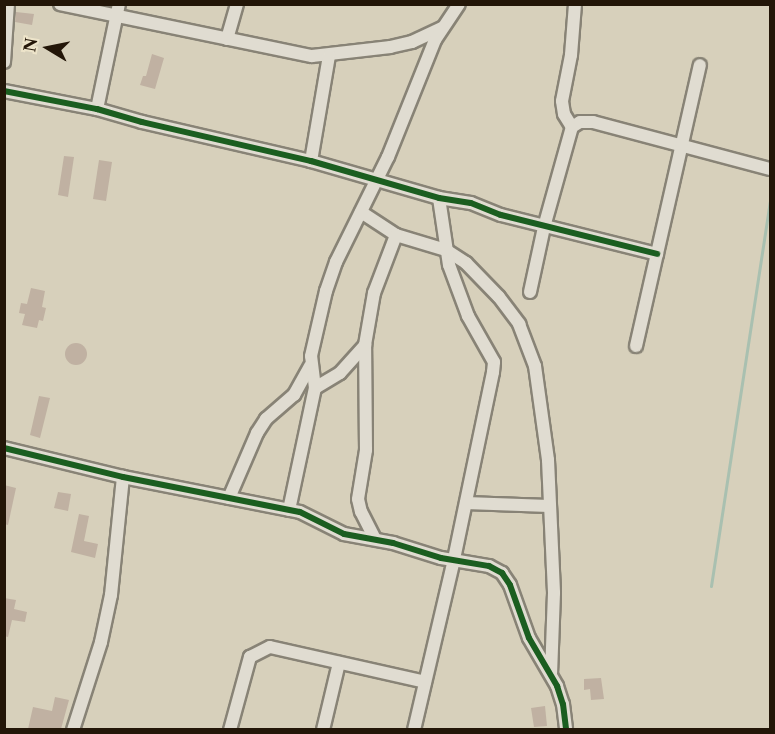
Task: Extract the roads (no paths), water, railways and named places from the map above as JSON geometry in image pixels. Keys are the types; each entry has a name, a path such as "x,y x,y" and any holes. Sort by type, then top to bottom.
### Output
{"street":[{"path":"4,62 8,4"},
{"path":"60,4 118,10 227,39 312,56 329,56 412,42 442,28"},
{"path":"227,39 237,4"},
{"path":"229,498 257,433 266,419 294,395 310,366 326,291 336,262 376,179 442,28 459,4"},
{"path":"572,127 564,114 562,101 571,55 575,4"},
{"path":"97,109 118,10"},
{"path":"311,161 329,56"},
{"path":"636,346 700,65"},
{"path":"4,91 97,109 142,122 311,161 439,198 471,203 501,215 544,227 657,254"},
{"path":"530,292 544,227 572,127 580,122 593,122 771,169"},
{"path":"414,729 454,560 494,362 468,316 446,250 439,198"},
{"path":"361,212 396,235 446,250 474,272 499,297 519,324 535,366 548,460 554,593 551,673"},
{"path":"375,539 361,512 358,499 366,450 364,345 374,293 396,235"},
{"path":"315,388 340,373 364,345"},
{"path":"289,510 315,388 310,366"},
{"path":"4,448 123,477 300,512 333,530 454,560 489,566 502,573 510,585 529,638 551,673 563,704 566,729"},
{"path":"76,729 101,642 111,595 123,477"},
{"path":"466,503 549,506"},
{"path":"230,729 250,657 253,653 270,647 425,682"},
{"path":"323,729 339,663"}],"waterway":[{"path":"711,586 770,201"}]}
